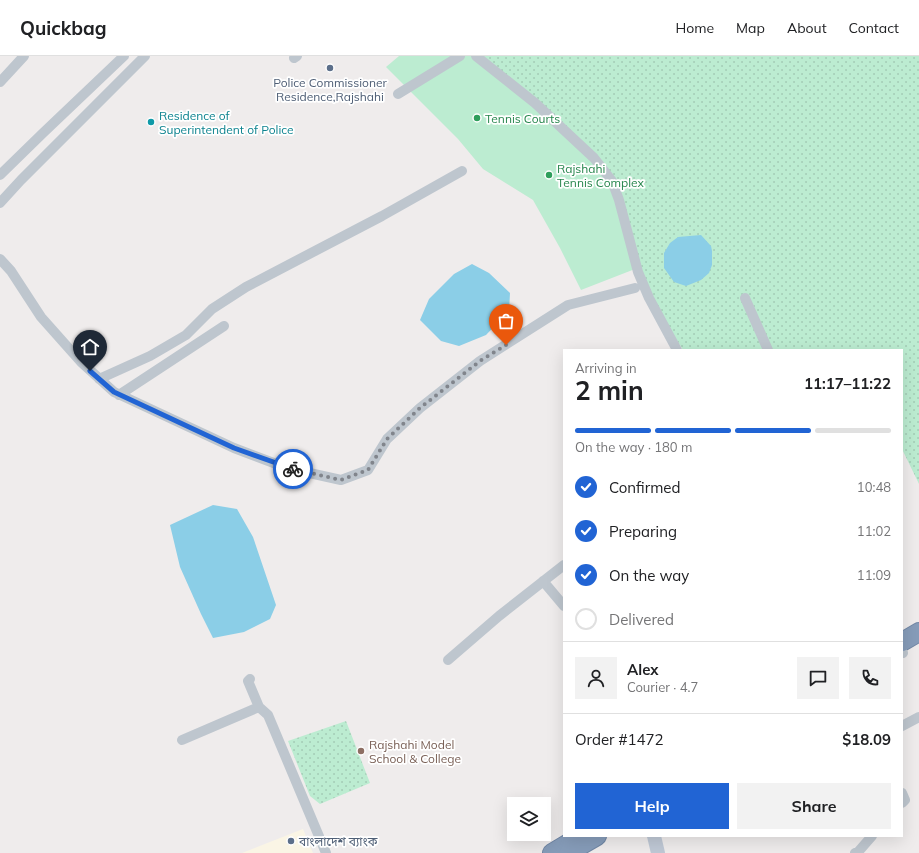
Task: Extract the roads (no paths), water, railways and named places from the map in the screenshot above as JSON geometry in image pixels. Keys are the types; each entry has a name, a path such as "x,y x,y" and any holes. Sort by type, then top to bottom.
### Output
{"highway":[{"path":"903,649 919,632"},
{"path":"903,650 919,643"},
{"path":"552,853 579,837"},
{"path":"568,853 595,837"}],"main road":[{"path":"654,837 658,853"}],"street":[{"path":"0,82 24,56"},
{"path":"0,175 43,132 124,56"},
{"path":"0,203 21,180 145,56"},
{"path":"398,94 460,56"},
{"path":"476,56 535,104 589,153 612,181 619,200 638,272 649,298 676,349"},
{"path":"99,379 150,356 186,335 212,309 246,287 382,216 462,171"},
{"path":"0,259 11,271 41,317 82,362 114,392 234,448 287,468 341,480 368,470 387,439 420,408 480,361 568,305 635,288"},
{"path":"745,298 768,349"},
{"path":"119,395 224,326"},
{"path":"448,660 499,616 543,581 563,569"},
{"path":"543,581 563,605"},
{"path":"250,679 248,681 259,707 268,715 326,853"},
{"path":"182,740 259,707"},
{"path":"903,725 919,717"},
{"path":"855,853 858,852 871,837"}],"water":[{"path":"701,235 711,246 712,265 709,273 701,280 686,286 674,282 664,268 664,253 670,243 678,237"},
{"path":"472,264 489,273 510,293 509,311 486,335 459,346 441,341 420,320 429,299 454,274"},
{"path":"213,505 237,509 253,537 276,605 270,619 244,632 213,638 180,567 170,525"}],"place":[{"name":"Police Commissioner Residence,Rajshahi","path":"330,68"},
{"name":"Tennis Courts","path":"477,118"},
{"name":"Residence of Superintendent of Police","path":"151,122"},
{"name":"Rajshahi Tennis Complex","path":"549,175"},
{"name":"Rajshahi Model School & College","path":"361,751"},
{"name":"বাংলাদেশ ব্যাংক","path":"291,841"}]}
